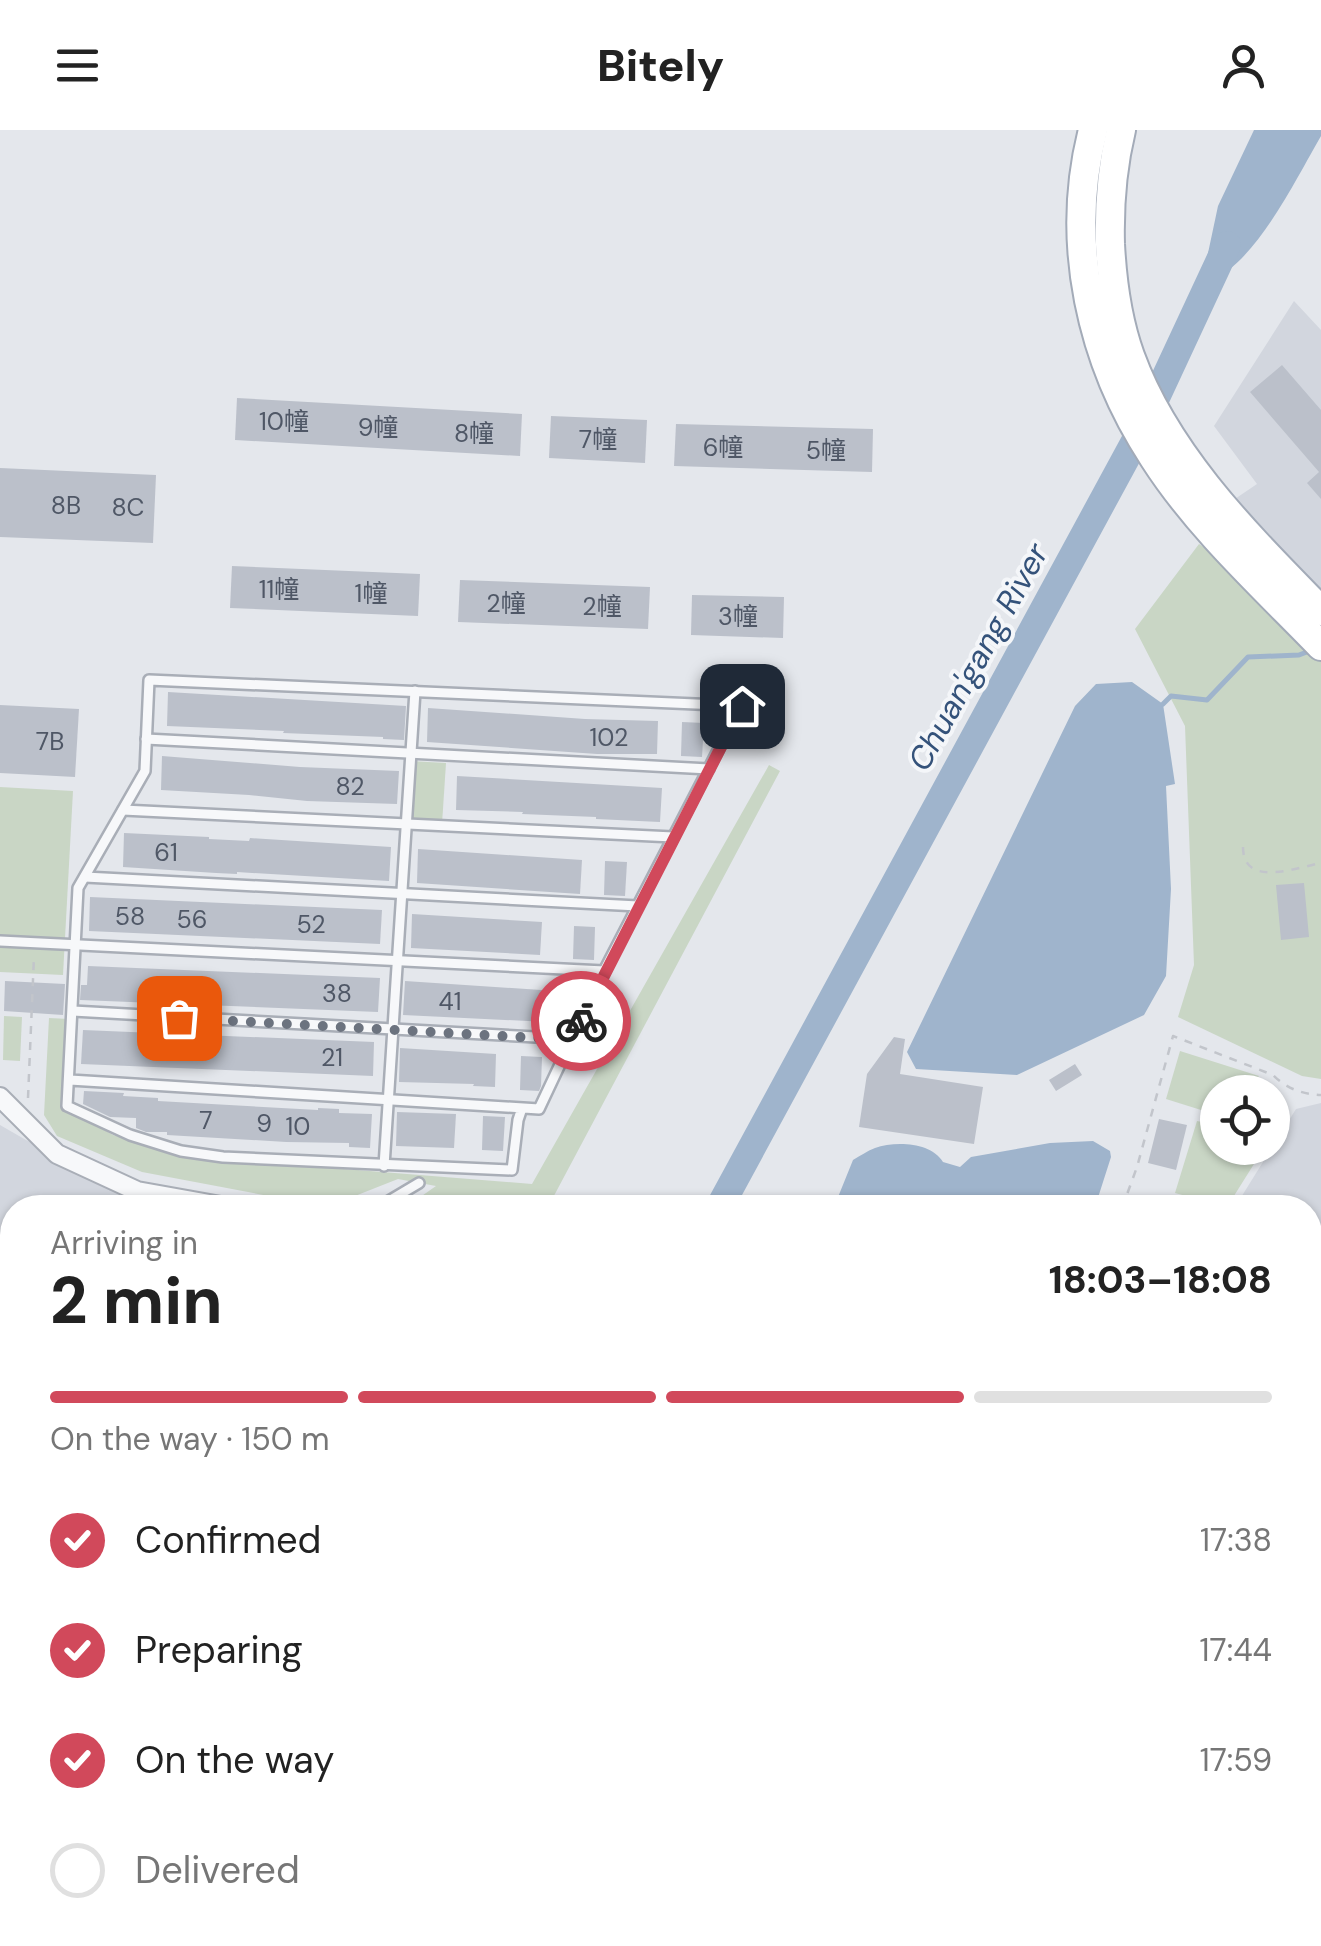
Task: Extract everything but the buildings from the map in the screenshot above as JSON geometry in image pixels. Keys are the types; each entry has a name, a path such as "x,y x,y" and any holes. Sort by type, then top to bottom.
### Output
{"main road":[{"path":"1093,130 1082,233 1094,325 1117,392 1154,458 1179,471"},
{"path":"1121,130 1110,229 1114,296 1130,356 1179,471 1257,580 1318,632"}],"street":[{"path":"0,1098 57,1154 138,1191 160,1195"}],"lane":[{"path":"70,1080 539,1109 604,971 742,706 149,680 145,771 78,888 68,1106 130,1135 181,1151 223,1157 512,1170 522,1108"},
{"path":"384,1166 415,691"},
{"path":"146,740 709,769"},
{"path":"123,810 673,838"},
{"path":"85,877 638,906"},
{"path":"0,941 604,971"},
{"path":"73,1012 572,1040"},
{"path":"399,1195 419,1183"}],"path":[{"path":"1242,847 1243,860 1259,872 1321,863"},
{"path":"27,1123 34,943"},
{"path":"1127,1195 1173,1036 1274,1075 1282,1084 1304,1094 1321,1095"}],"shaded area":[{"path":"1294,301 1321,330 1321,611 1223,507 1257,484 1214,426"},
{"path":"1321,1103 1321,1195 1242,1195 1261,1165 1290,1165 1290,1119 1296,1109"},
{"path":"0,1125 137,1191 161,1195 0,1195"}],"green space":[{"path":"1199,544 1224,561 1321,662 1321,1079 1302,1076 1178,1017 1194,965 1185,726 1135,629"},
{"path":"410,761 446,763 442,824 406,821"},
{"path":"769,765 780,771 554,1195 423,1195 436,1186 398,1179 357,1195 264,1195 142,1172 57,1136 44,1115 49,1018 69,1019 65,1108 113,1135 183,1156 532,1184"},
{"path":"0,787 73,791 63,975 0,972"},
{"path":"4,1016 22,1017 20,1061 3,1060"},
{"path":"1180,1051 1256,1075 1200,1075 1200,1110 1166,1099"},
{"path":"1197,1121 1200,1165 1253,1165 1235,1195 1175,1193"}],"water":[{"path":"1254,130 1321,130 1321,136 1258,239 1226,272 1209,281 1204,272 1218,206"},
{"path":"1132,682 1163,704 1175,784 1166,786 1171,889 1166,976 1144,1015 1017,1075 916,1069 907,1052 1075,706 1096,684"},
{"path":"1093,1141 1110,1151 1099,1195 839,1195 853,1160 883,1146 921,1147 943,1162 960,1167 971,1157 1050,1143"}],"waterway":[{"name":"Chuan'gang River","path":"726,1195 1139,434 1227,245"},
{"path":"1163,704 1171,696 1207,700 1248,657 1299,655 1312,650"}],"way so far":[{"path":"179,1018 572,1040 581,1021"}],"route":[{"path":"581,1021 742,706"}]}
